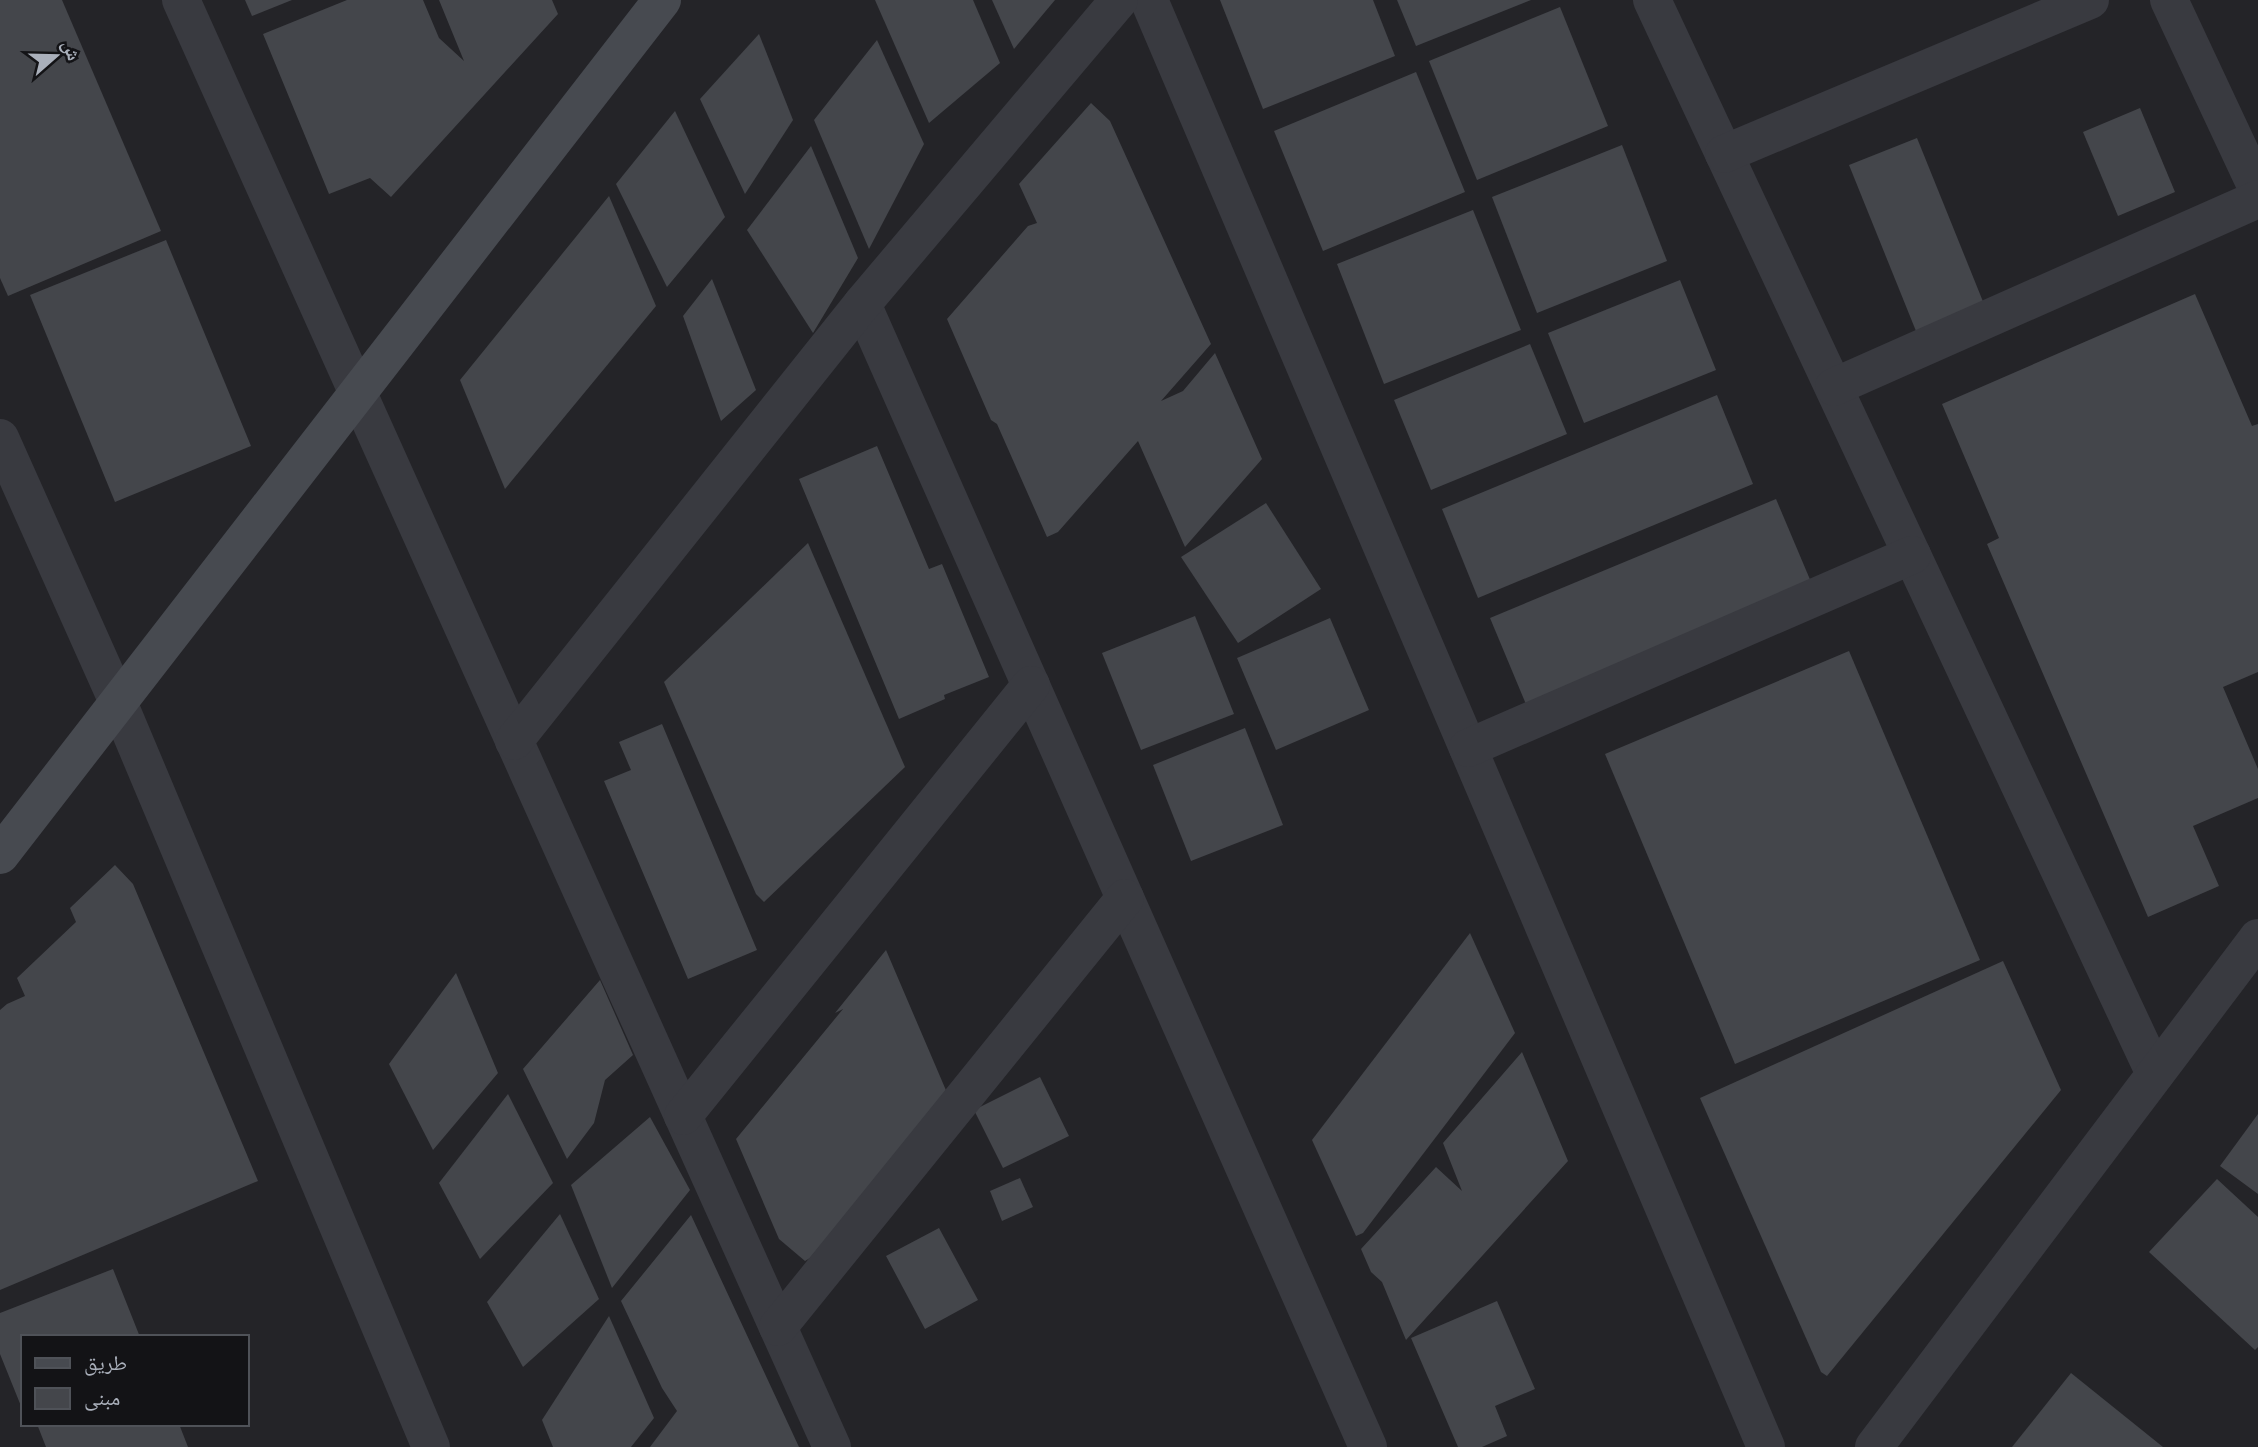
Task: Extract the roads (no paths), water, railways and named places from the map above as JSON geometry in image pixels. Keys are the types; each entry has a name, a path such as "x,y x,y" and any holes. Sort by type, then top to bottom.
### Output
{"street":[{"path":"181,0 832,1447"},
{"path":"0,855 662,0"},
{"path":"514,741 862,303 1119,0"},
{"path":"1149,0 1766,1447"},
{"path":"1652,0 2155,1074"},
{"path":"1724,153 2090,0"},
{"path":"2169,0 2258,190"},
{"path":"1834,387 2258,199"},
{"path":"862,303 1368,1447"},
{"path":"0,438 118,702 430,1447"},
{"path":"1468,748 1912,555"},
{"path":"683,1116 1031,685"},
{"path":"778,1327 1125,898"},
{"path":"1874,1447 2258,938"}]}
